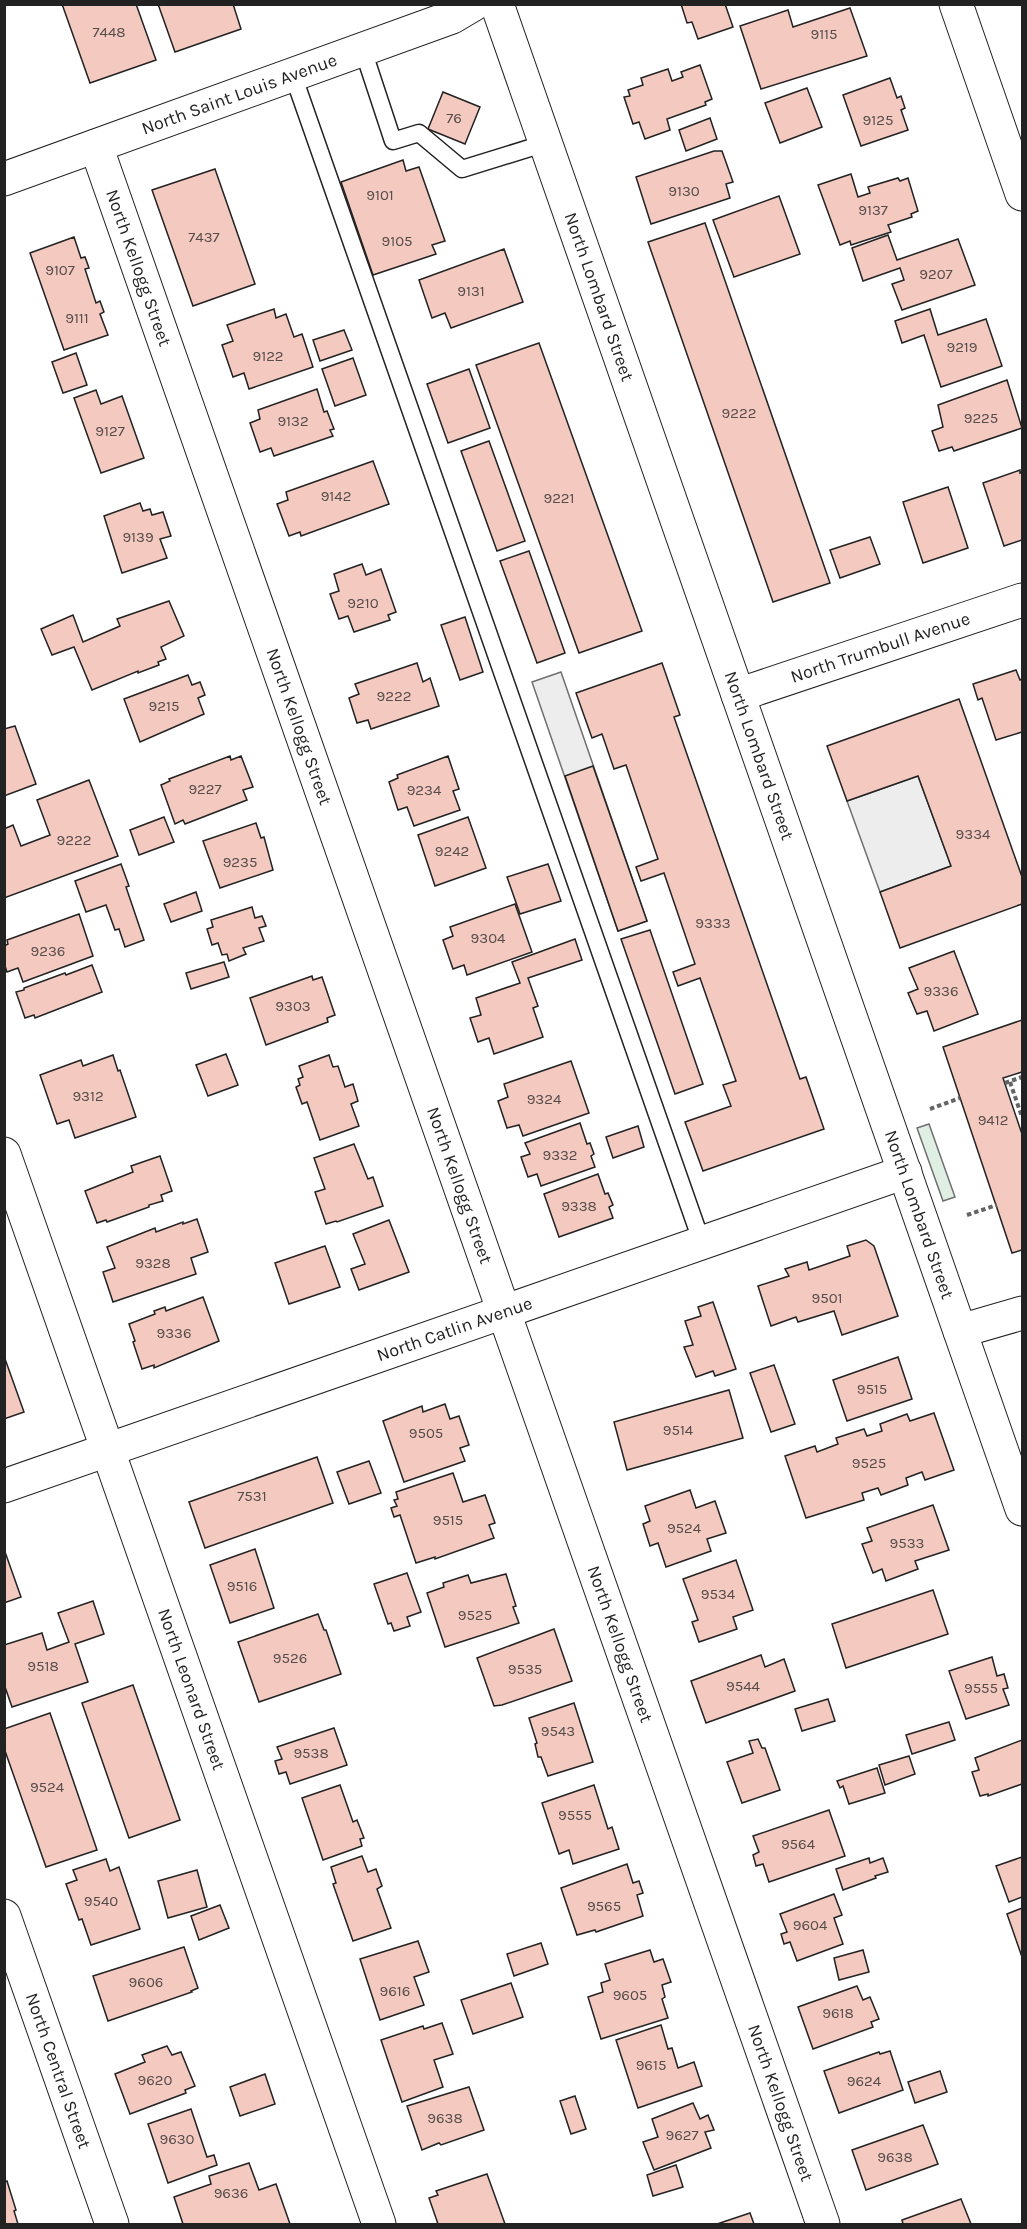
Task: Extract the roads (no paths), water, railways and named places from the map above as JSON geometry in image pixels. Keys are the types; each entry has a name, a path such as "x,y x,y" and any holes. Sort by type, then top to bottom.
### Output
{"street":[{"name":"North Saint Louis Avenue","path":"4,179 452,17 474,4"},
{"name":"North Lombard Street","path":"497,4 1023,1509"},
{"path":"956,4 1023,194"},
{"name":"North Kellogg Street","path":"96,146 823,2224"},
{"name":"North Trumbull Avenue","path":"738,695 1023,600"},
{"name":"North Leonard Street","path":"4,1154 379,2224"},
{"name":"North Catlin Avenue","path":"4,1486 905,1172"},
{"path":"960,1331 1023,1313"},
{"name":"North Central Street","path":"5,1919 112,2224"}],"lane":[{"path":"363,50 393,141 418,133 462,169 546,143"},
{"path":"293,75 702,1243"}]}
